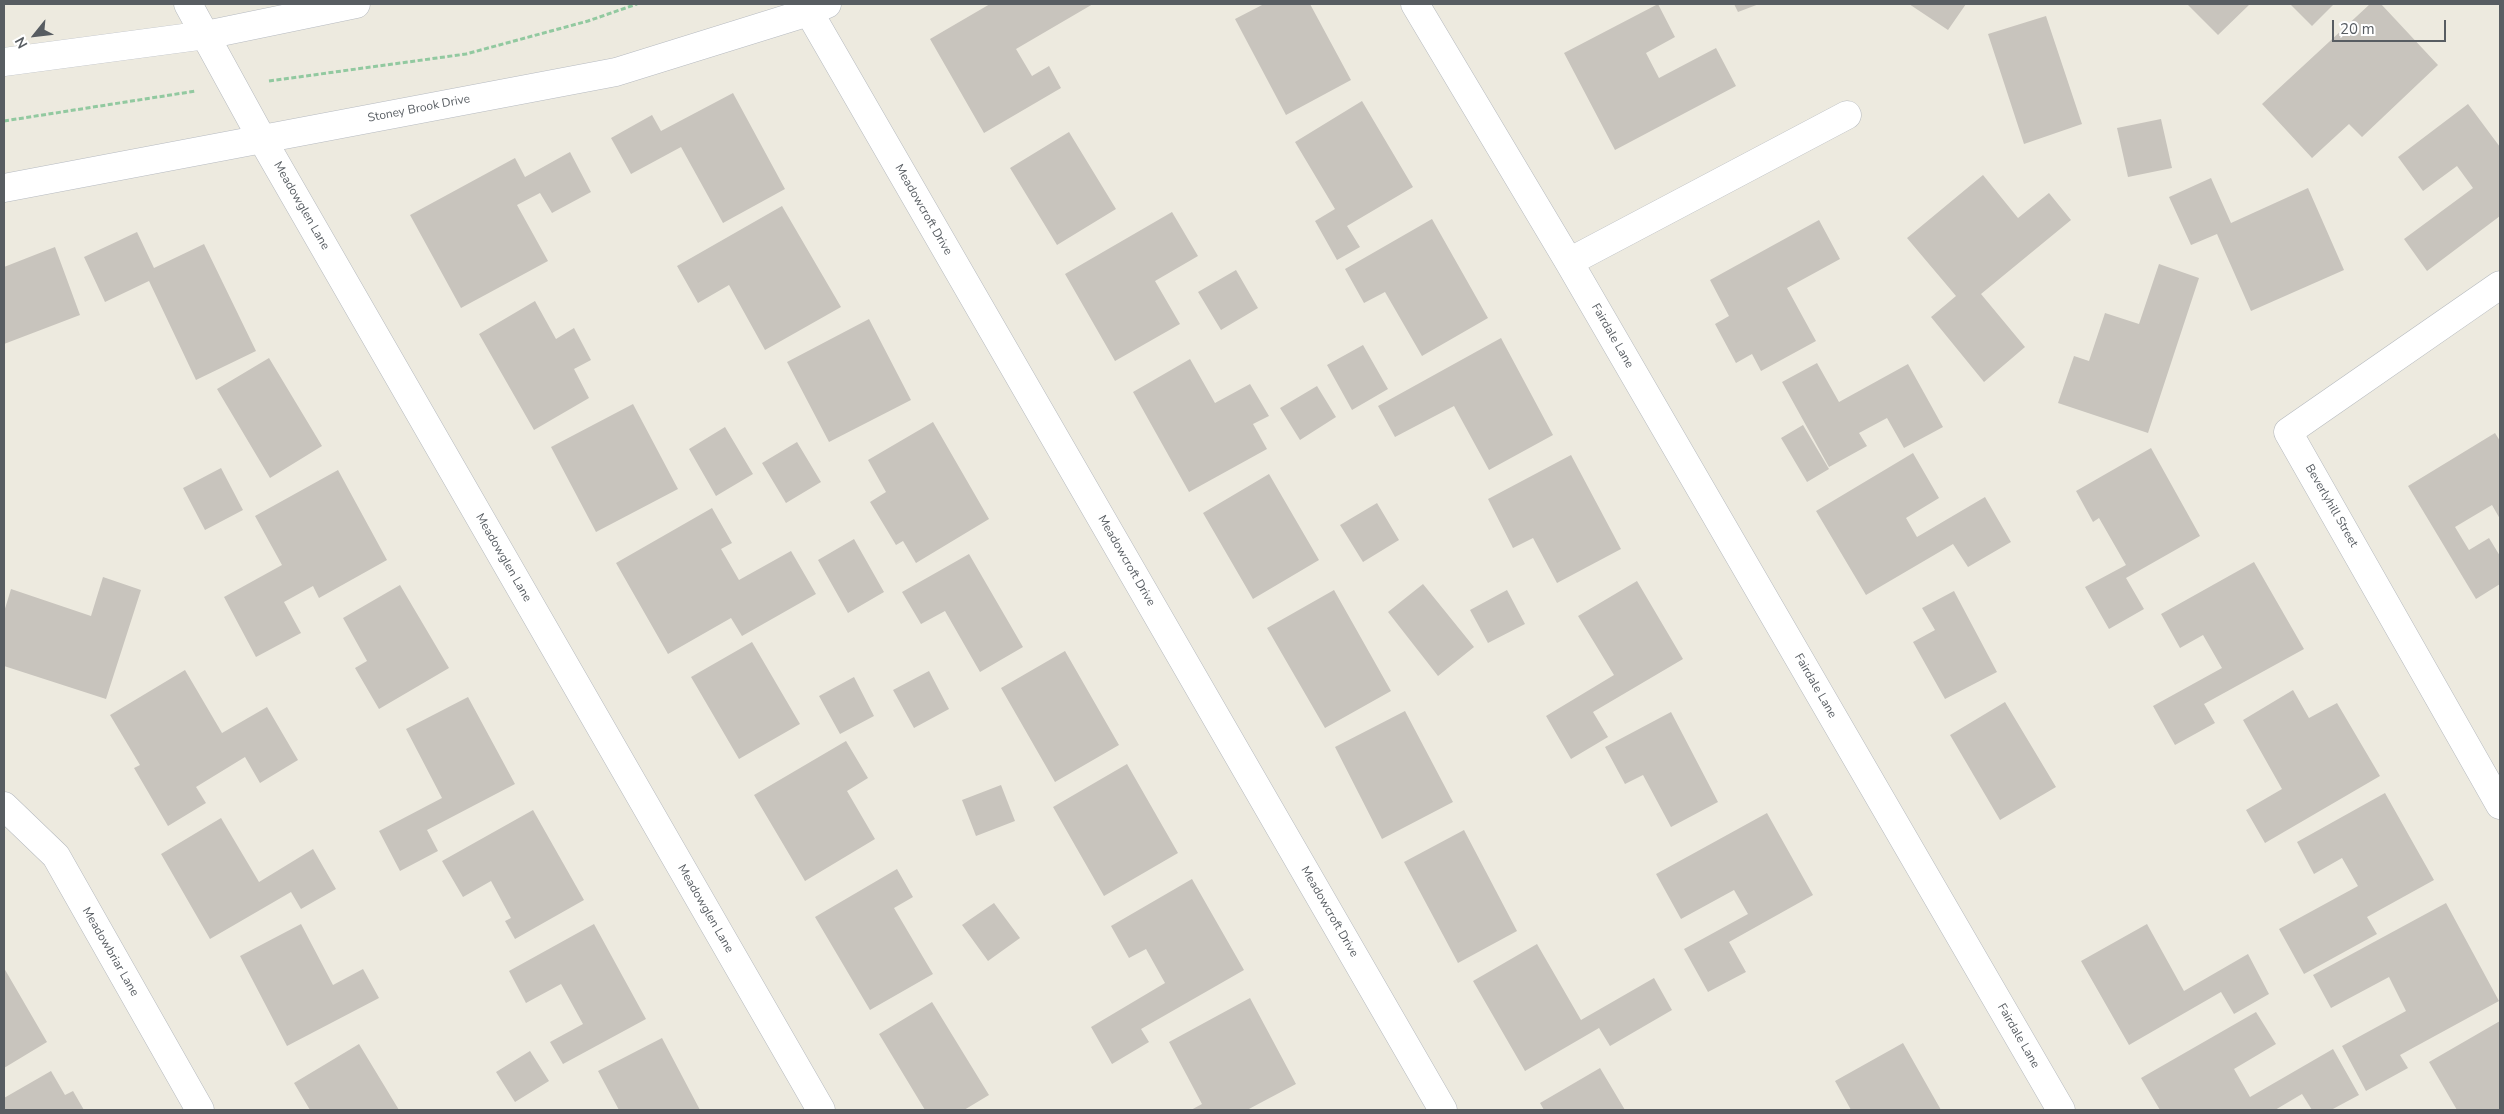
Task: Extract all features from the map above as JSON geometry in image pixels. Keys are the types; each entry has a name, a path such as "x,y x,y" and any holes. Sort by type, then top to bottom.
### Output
{"street":[{"name":"Meadowglen Lane","path":"188,4 262,138 821,1110"},
{"path":"4,62 206,35 356,4"},
{"name":"Fairdale Lane","path":"1415,4 1569,262 2061,1110"},
{"name":"Stoney Brook Drive","path":"4,188 616,72 818,8"},
{"name":"Meadowcroft Drive","path":"818,8 1443,1110"},
{"path":"1569,262 1847,115"},
{"name":"Beverlyhill Street","path":"2500,285 2288,432 2500,805"},
{"name":"Meadowbriar Lane","path":"4,806 56,856 200,1110"}],"path":[{"path":"280,79 466,54 588,20 637,4"},
{"path":"4,121 176,94"}],"building":[{"path":"990,4 1093,4 1016,49 1032,76 1049,66 1061,88 984,133 930,39"},
{"path":"1264,4 1310,4 1351,80 1286,115 1235,19"},
{"path":"1658,4 1675,37 1646,53 1659,78 1716,48 1736,86 1615,150 1564,53"},
{"path":"1734,4 1759,4 1738,12"},
{"path":"1909,4 1966,4 1948,30"},
{"path":"2187,4 2250,4 2218,35"},
{"path":"2290,4 2334,4 2312,26"},
{"path":"2370,4 2381,4 2438,65 2362,137 2349,124 2312,158 2262,104"},
{"path":"2046,16 2082,124 2024,144 1988,34"},
{"path":"733,93 785,189 723,223 681,147 631,174 611,138 652,115 661,131"},
{"path":"1362,101 1413,187 1347,226 1360,247 1337,260 1315,221 1335,209 1295,142"},
{"path":"2468,104 2500,147 2500,216 2427,271 2404,239 2473,188 2457,166 2423,191 2398,157"},
{"path":"2161,119 2172,168 2128,177 2117,128"},
{"path":"1069,132 1116,209 1057,245 1010,168"},
{"path":"570,152 591,192 552,213 540,193 517,205 548,261 461,308 410,215 515,158 525,177"},
{"path":"1983,175 2018,218 2049,193 2071,220 1981,294 2025,347 1984,382 1931,317 1956,296 1907,238"},
{"path":"2211,178 2231,223 2308,188 2344,270 2251,311 2217,234 2191,245 2169,197"},
{"path":"782,206 841,307 765,350 729,285 698,303 677,266"},
{"path":"1172,212 1198,256 1155,281 1180,324 1115,361 1065,274"},
{"path":"1432,219 1488,318 1422,356 1385,292 1364,303 1345,269"},
{"path":"1819,220 1840,259 1787,288 1816,341 1761,371 1752,354 1736,363 1715,324 1729,316 1710,280"},
{"path":"137,232 154,268 204,244 256,351 196,380 149,281 105,302 84,257"},
{"path":"55,247 80,315 4,344 4,267"},
{"path":"2159,264 2199,278 2148,433 2058,403 2074,356 2089,361 2105,313 2139,324"},
{"path":"1236,270 1258,308 1221,330 1198,292"},
{"path":"535,301 556,339 574,328 591,360 574,369 589,398 534,430 479,334"},
{"path":"869,319 911,400 829,442 787,362"},
{"path":"1501,338 1553,435 1489,470 1454,406 1395,437 1378,406"},
{"path":"1363,345 1388,389 1352,410 1327,365"},
{"path":"269,358 322,446 270,478 217,389"},
{"path":"1190,359 1215,403 1250,384 1269,416 1253,424 1267,449 1189,492 1133,392"},
{"path":"1817,363 1839,402 1908,364 1943,427 1904,448 1887,418 1859,433 1867,446 1829,467 1782,382"},
{"path":"1317,386 1336,417 1300,440 1280,408"},
{"path":"633,404 678,489 596,532 551,447"},
{"path":"933,422 989,519 916,563 903,541 896,545 870,502 886,492 868,460"},
{"path":"1803,425 1829,469 1807,482 1781,438"},
{"path":"725,427 753,474 716,496 689,449"},
{"path":"2495,433 2500,441 2500,519 2492,505 2455,527 2469,550 2489,538 2500,556 2500,584 2476,599 2408,486"},
{"path":"797,442 821,482 786,503 762,463"},
{"path":"2151,448 2200,536 2126,578 2144,609 2109,629 2085,587 2126,565 2099,518 2093,522 2076,491"},
{"path":"1913,453 1939,498 1906,518 1917,537 1985,497 2011,542 1968,567 1953,544 1866,595 1816,511"},
{"path":"1571,455 1621,549 1557,583 1533,538 1513,548 1488,499"},
{"path":"221,468 243,510 205,530 183,488"},
{"path":"338,470 387,560 319,598 313,586 284,602 301,633 256,657 224,597 282,565 255,516"},
{"path":"1269,474 1319,560 1253,599 1203,513"},
{"path":"1377,503 1399,540 1363,562 1340,525"},
{"path":"712,508 732,543 721,549 739,580 791,551 816,594 742,636 731,618 668,654 616,563"},
{"path":"854,539 884,592 848,613 818,560"},
{"path":"969,554 1023,647 980,672 945,611 921,624 902,592"},
{"path":"2254,562 2304,649 2204,704 2215,723 2175,745 2153,706 2222,668 2203,635 2180,648 2161,614"},
{"path":"103,577 141,590 106,699 4,666 4,612 11,589 91,616"},
{"path":"1637,581 1683,659 1593,712 1608,737 1571,759 1546,716 1614,675 1578,616"},
{"path":"1423,584 1474,647 1438,676 1388,612"},
{"path":"400,585 449,668 379,709 355,668 367,661 343,618"},
{"path":"1334,590 1391,691 1325,728 1267,628"},
{"path":"1507,590 1525,624 1488,643 1470,610"},
{"path":"1954,591 1997,672 1945,699 1913,642 1935,630 1922,608"},
{"path":"752,642 800,724 739,759 691,677"},
{"path":"1065,651 1119,745 1055,782 1001,688"},
{"path":"185,670 222,733 267,707 298,760 260,783 245,757 196,787 206,803 168,826 134,768 140,765 110,715"},
{"path":"929,671 949,709 914,728 893,690"},
{"path":"854,677 874,716 840,734 819,696"},
{"path":"2293,690 2309,718 2337,703 2380,776 2265,843 2246,810 2282,789 2243,720"},
{"path":"468,697 515,784 427,830 438,851 400,871 379,831 442,798 406,729"},
{"path":"2005,702 2056,787 2000,820 1950,735"},
{"path":"1405,711 1453,802 1382,839 1335,747"},
{"path":"1671,712 1718,802 1671,827 1643,775 1625,784 1605,747"},
{"path":"846,741 868,778 847,791 875,839 805,881 754,795"},
{"path":"1127,764 1178,853 1104,896 1053,807"},
{"path":"1001,785 1015,821 976,836 962,800"},
{"path":"2385,793 2434,880 2367,917 2377,934 2304,974 2279,929 2358,886 2342,858 2314,874 2297,842"},
{"path":"533,810 584,900 515,939 505,921 511,918 491,881 463,897 442,861"},
{"path":"1767,813 1813,895 1729,942 1746,972 1708,992 1684,949 1748,914 1734,890 1681,919 1656,874"},
{"path":"221,818 259,882 313,849 336,889 301,909 291,892 210,939 161,854"},
{"path":"1464,830 1517,931 1458,963 1404,862"},
{"path":"897,869 913,897 894,908 933,974 870,1010 815,917"},
{"path":"1192,879 1244,970 1141,1029 1149,1042 1112,1064 1091,1027 1165,983 1146,949 1129,958 1111,926"},
{"path":"994,903 1020,938 988,961 962,925"},
{"path":"2446,903 2499,1001 2400,1055 2408,1068 2366,1091 2342,1046 2406,1011 2389,977 2331,1008 2313,975"},
{"path":"301,924 333,985 363,969 379,998 287,1046 240,956"},
{"path":"594,924 646,1019 563,1064 550,1042 583,1024 561,984 526,1003 509,971"},
{"path":"2147,924 2184,991 2248,954 2269,994 2234,1014 2221,992 2129,1045 2081,961"},
{"path":"1537,944 1581,1020 1654,978 1672,1010 1610,1046 1599,1028 1525,1071 1473,981"},
{"path":"4,968 47,1042 4,1068"},
{"path":"1250,998 1296,1084 1247,1110 1191,1110 1202,1104 1169,1042"},
{"path":"932,1002 989,1095 964,1110 925,1110 879,1034"},
{"path":"2256,1012 2276,1044 2234,1069 2250,1097 2333,1049 2359,1095 2331,1110 2312,1110 2302,1094 2275,1110 2160,1110 2141,1078"},
{"path":"2500,1021 2500,1110 2457,1110 2429,1062"},
{"path":"662,1038 700,1110 619,1110 598,1071"},
{"path":"1903,1043 1941,1110 1851,1110 1835,1081"},
{"path":"359,1044 399,1110 310,1110 294,1083"},
{"path":"530,1051 549,1081 515,1102 496,1072"},
{"path":"1600,1068 1625,1110 1544,1110 1540,1103"},
{"path":"51,1071 65,1095 73,1091 84,1110 4,1110 4,1098"}]}
